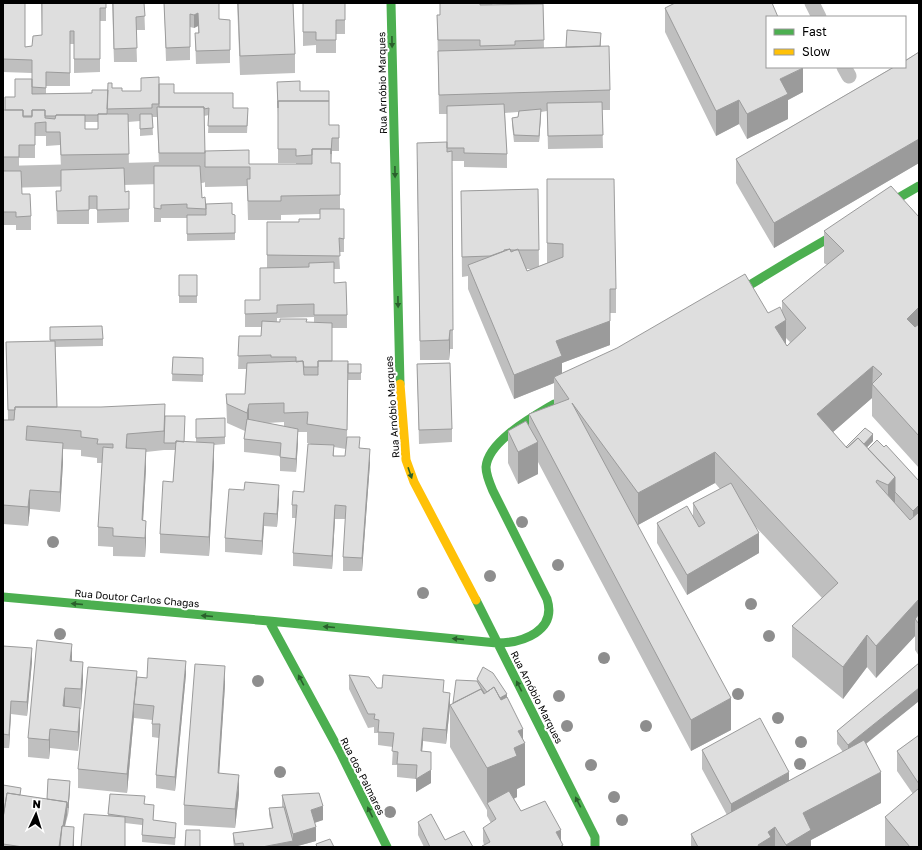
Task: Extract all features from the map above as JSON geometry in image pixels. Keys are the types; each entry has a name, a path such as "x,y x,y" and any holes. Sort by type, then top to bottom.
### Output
{"street":[{"name":"Rua Arnóbio Marques","path":"391,3 400,388 405,454 414,482 456,561 595,837 595,847"},
{"path":"3,177 201,172"},
{"path":"716,306 796,257 919,186"},
{"name":"Rua Doutor Carlos Chagas","path":"3,597 497,643 520,641 532,635 546,622 550,610 541,585 488,477 486,466 490,455 498,444 528,420 561,400"},
{"name":"Rua dos Palmares","path":"269,621 340,752 387,847"}],"lane":[{"path":"812,3 818,16"}],"building":[{"path":"3,3 25,3 25,47 32,46 33,36 42,35 42,3 106,3 106,8 100,8 100,59 74,59 74,31 70,31 70,73 46,72 46,88 32,87 32,60 3,59"},
{"path":"113,3 144,3 145,16 136,17 137,48 114,49"},
{"path":"164,3 219,3 219,19 230,20 230,50 196,51 195,33 199,33 198,13 194,15 190,14 190,47 166,48"},
{"path":"238,3 293,3 295,54 240,56"},
{"path":"303,3 345,3 345,20 336,20 336,40 316,40 316,32 303,32"},
{"path":"440,3 480,3 480,5 543,4 544,40 515,41 515,45 480,46 480,40 438,40 437,15 440,15"},
{"path":"675,3 772,3 778,16 766,16 766,68 803,68 780,79 788,94 747,114 739,100 716,111 665,8"},
{"path":"567,30 601,33 600,46 566,47"},
{"path":"609,46 610,90 439,95 438,51"},
{"path":"919,52 919,139 774,223 736,159 892,68 906,68 906,60"},
{"path":"159,77 159,104 152,104 152,108 107,109 108,83 112,83 112,88 122,88 122,91 141,91 141,78"},
{"path":"15,79 32,79 32,94 92,93 92,90 108,90 107,114 45,116 45,110 32,110 32,116 23,116 23,110 5,110 5,97 15,97"},
{"path":"300,81 300,91 329,91 329,101 278,101 278,108 277,82"},
{"path":"159,84 174,84 174,93 233,93 233,108 248,108 247,126 208,126 209,108 159,107"},
{"path":"278,101 329,101 329,125 339,125 339,138 332,138 331,154 331,149 312,149 312,155 296,156 296,149 278,149"},
{"path":"602,102 603,135 548,136 547,103"},
{"path":"504,104 507,154 464,153 464,148 447,148 447,106"},
{"path":"157,107 204,107 205,153 159,153"},
{"path":"541,109 539,136 514,135 512,118 518,117 519,111"},
{"path":"3,110 23,110 23,117 32,117 32,110 45,110 45,118 55,119 56,115 85,115 85,129 98,129 98,114 128,114 129,154 61,155 60,132 46,132 46,122 35,123 35,145 19,145 19,157 3,157"},
{"path":"140,114 152,114 153,128 140,129"},
{"path":"447,142 447,152 452,151 453,330 450,330 449,340 420,341 417,143"},
{"path":"312,149 331,149 331,163 340,163 340,195 281,196 281,201 248,201 247,179 250,179 250,167 205,167 205,151 249,150 249,164 312,164"},
{"path":"154,166 200,166 202,198 205,197 206,209 187,208 187,204 161,205 161,209 154,208"},
{"path":"124,168 125,192 129,191 129,209 97,210 97,196 89,196 89,210 57,211 56,191 61,191 61,170"},
{"path":"3,171 21,171 22,194 30,194 31,216 16,217 16,212 3,212"},
{"path":"547,179 614,179 616,289 610,289 610,321 556,341 562,356 514,375 468,265 510,249 511,252 518,249 527,271 563,257 563,244 547,243"},
{"path":"891,186 919,217 919,307 907,319 915,327 919,324 919,436 872,384 882,374 873,366 817,414 847,448 858,438 895,477 888,485 877,480 876,482 910,520 919,512 919,599 876,646 867,635 843,667 792,626 838,583 715,452 638,493 572,403 731,698 691,720 529,414 569,399 554,377 617,348 745,274 768,313 780,307 786,320 775,327 787,346 806,328 782,301 844,251 824,231"},
{"path":"538,189 539,250 510,249 490,256 462,257 461,191"},
{"path":"232,203 232,214 235,215 235,233 187,234 187,215 206,215 206,204"},
{"path":"320,209 344,209 344,239 339,238 340,256 267,255 267,222 299,222 299,219 320,219"},
{"path":"334,262 334,283 346,282 347,315 314,315 314,304 277,305 277,313 245,314 245,300 260,300 260,268 309,267 309,263"},
{"path":"179,275 197,275 197,296 179,296"},
{"path":"280,319 307,319 306,322 332,323 332,361 318,361 318,367 304,367 303,361 296,362 296,357 271,357 271,355 238,356 239,336 261,336 262,321 280,322"},
{"path":"102,326 103,339 50,340 50,327"},
{"path":"55,341 57,407 15,407 15,410 8,410 6,342"},
{"path":"173,357 203,358 203,375 172,374"},
{"path":"303,361 304,375 318,375 318,361 348,361 347,430 307,424 308,412 284,413 284,403 249,404 247,413 227,404 226,394 245,394 247,363"},
{"path":"450,363 452,429 419,430 417,364"},
{"path":"348,364 361,364 361,373 348,373"},
{"path":"165,404 164,431 127,434 126,448 146,449 142,520 146,521 145,538 113,536 113,528 98,527 103,447 113,448 113,444 97,444 98,439 81,437 81,431 27,426 26,440 63,443 60,492 30,490 28,507 3,505 3,420 14,420 15,407 101,407"},
{"path":"165,416 185,416 184,442 176,441 176,443 164,443"},
{"path":"225,418 225,437 196,438 196,419"},
{"path":"247,419 298,429 296,459 280,457 281,443 244,439"},
{"path":"526,421 538,442 518,452 508,431"},
{"path":"865,428 873,434 864,444 858,438 847,448 846,447"},
{"path":"347,437 360,437 359,448 370,449 362,558 343,557 346,506 335,505 332,556 293,553 297,505 292,505 293,491 304,492 308,444 334,445 333,456 345,456"},
{"path":"877,440 884,447 886,445 919,481 919,505 913,511 895,492 895,477 868,449"},
{"path":"176,441 214,443 209,537 160,534 163,481 173,482"},
{"path":"245,482 279,485 277,514 264,513 262,541 225,538 229,489 244,490"},
{"path":"731,483 759,533 687,575 657,523 687,506 699,527 705,523 693,503"},
{"path":"919,614 919,624 915,619"},
{"path":"37,640 72,644 70,661 83,662 81,689 65,688 63,706 80,708 78,732 50,729 49,740 28,738"},
{"path":"3,646 32,648 27,702 11,701 9,735 3,734"},
{"path":"148,658 186,661 175,777 156,775 160,724 152,724 154,706 134,704 137,677 147,678"},
{"path":"919,663 919,688 848,745 837,731"},
{"path":"195,664 225,666 218,773 239,775 235,809 184,805"},
{"path":"88,667 137,671 127,774 78,769"},
{"path":"483,667 493,673 507,694 500,698 494,687 487,692 477,679"},
{"path":"349,675 369,677 377,688 382,688 383,675 444,680 443,692 450,693 446,730 423,728 421,751 431,752 431,770 416,779 417,765 397,764 398,752 392,751 394,733 378,732 379,720 374,719 375,714 368,714"},
{"path":"456,680 477,681 484,693 481,689 453,703"},
{"path":"494,687 501,700 507,697 523,729 518,731 525,743 514,748 517,756 487,768 450,705 481,689 484,694"},
{"path":"760,718 789,772 731,804 702,750"},
{"path":"919,735 919,784 897,751"},
{"path":"864,740 881,772 803,813 811,830 786,845 775,827 768,832 771,837 758,845 759,847 698,847 691,834"},
{"path":"48,779 70,781 68,808 67,802 47,799"},
{"path":"3,785 21,788 20,795 7,793 3,818"},
{"path":"918,789 919,847 910,847 885,817"},
{"path":"509,791 521,811 545,801 561,830 556,832 563,845 560,847 482,846 490,842 483,828 496,819 487,803"},
{"path":"7,793 67,802 59,847 23,847 3,844 3,818"},
{"path":"319,793 323,806 311,810 316,827 293,834 282,795"},
{"path":"110,794 145,796 144,804 154,805 153,820 176,823 175,838 142,835 143,819 108,814"},
{"path":"284,807 293,841 262,847 244,847 243,843 235,844 233,833 273,828 269,808"},
{"path":"84,814 125,817 125,847 81,847"},
{"path":"431,814 445,840 464,831 473,847 430,847 418,822"},
{"path":"62,826 74,827 73,847 60,847"},
{"path":"186,830 200,830 200,847 185,847"},
{"path":"330,839 334,847 317,847 316,844"}],"traffic: fast":[{"path":"391,3 400,384"},
{"path":"725,300 919,186"},
{"path":"269,621 497,643 517,641 536,633 547,619 549,610 547,599 493,491 487,476 486,467 489,457 503,439 524,422 554,404"},
{"path":"3,597 269,621 340,752 387,847"},
{"path":"476,600 595,837 595,847"}],"traffic: slow":[{"path":"400,384 406,460 414,482 476,600"}]}
